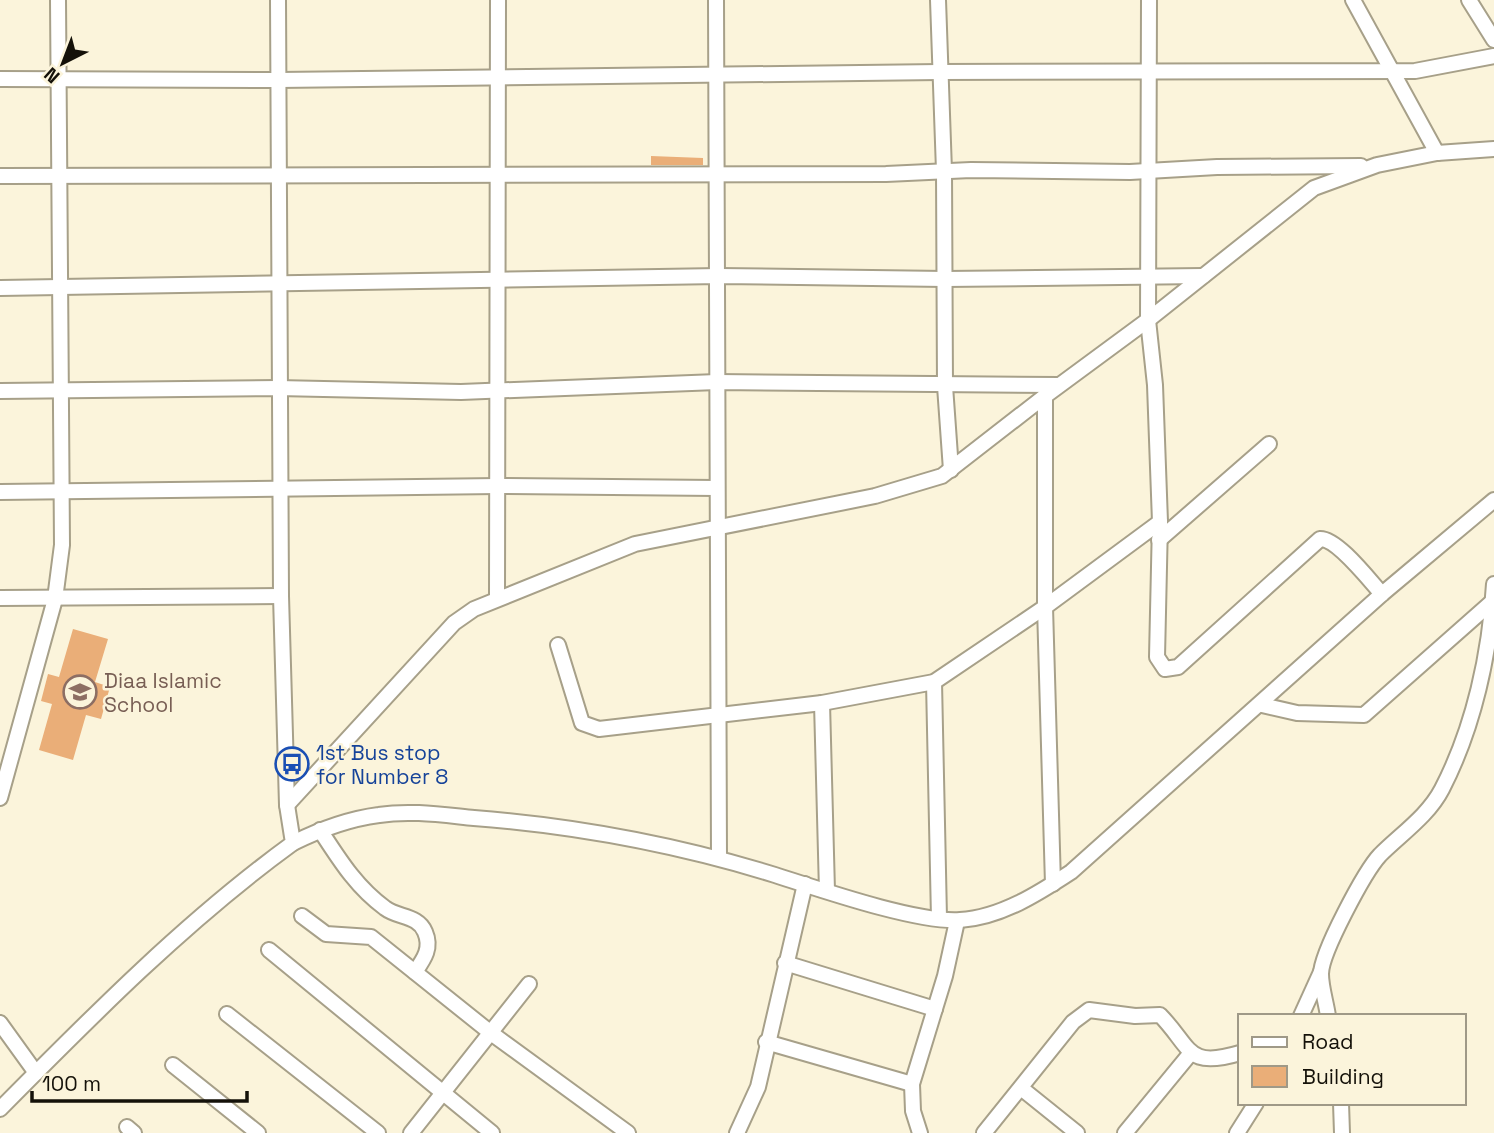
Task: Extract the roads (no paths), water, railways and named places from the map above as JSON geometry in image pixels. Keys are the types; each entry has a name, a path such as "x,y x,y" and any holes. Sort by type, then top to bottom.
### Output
{"street":[{"path":"0,798 55,599 62,545 58,0"},
{"path":"278,0 277,282 281,596 287,805 293,843"},
{"path":"496,599 499,391 496,76 498,0"},
{"path":"716,0 719,276 716,488 721,717 719,858"},
{"path":"937,0 944,171 945,386 951,470"},
{"path":"1149,0 1149,320 1155,385 1160,522 1157,657 1165,669 1178,667 1320,539 1332,542 1382,594"},
{"path":"1353,0 1389,71 1437,153"},
{"path":"1469,0 1494,40"},
{"path":"0,79 279,80 939,72 1415,71 1494,56"},
{"path":"287,805 454,623 474,609 609,553 663,537 875,496 932,481 951,470 1058,386 1149,320 1314,188 1377,165 1437,153 1494,149"},
{"path":"0,176 498,173 717,175 1148,171 1377,165"},
{"path":"0,288 719,276 945,279 1203,276"},
{"path":"0,391 278,388 499,391 717,382 1058,386"},
{"path":"1045,396 1045,607 1053,884"},
{"path":"1159,540 1269,444"},
{"path":"0,492 498,486 716,488"},
{"path":"0,1110 197,920 293,843 320,830 381,814 436,815 578,830 719,858 827,891 939,918 957,921 992,913 1053,884 1071,872 1262,705 1382,594 1494,500"},
{"path":"558,645 582,723 588,728 721,717 822,703 934,682 1045,607 1160,522"},
{"path":"1302,1014 1359,887 1379,857 1415,824 1441,790 1481,686 1494,584"},
{"path":"0,598 281,596"},
{"path":"1262,705 1297,713 1364,715 1493,601"},
{"path":"934,682 939,918"},
{"path":"822,703 827,891"},
{"path":"320,830 351,878 387,910 421,925 428,951 415,972"},
{"path":"737,1133 758,1087 766,1042 805,884"},
{"path":"302,916 326,934 371,937 491,1033 628,1133"},
{"path":"920,1133 913,1111 912,1083 935,1009 957,921"},
{"path":"269,950 492,1133"},
{"path":"785,963 935,1009"},
{"path":"1321,972 1328,1014"},
{"path":"411,1133 529,984"},
{"path":"985,1133 1073,1022 1089,1010 1136,1016 1160,1015 1190,1054 1214,1059 1238,1053"},
{"path":"228,1014 378,1133"},
{"path":"0,1023 36,1073"},
{"path":"766,1042 912,1083"},
{"path":"1125,1133 1190,1054"},
{"path":"173,1065 258,1133"},
{"path":"1021,1088 1077,1133"},
{"path":"1237,1133 1255,1105"},
{"path":"1341,1105 1342,1133"}],"place":[{"name":"Diaa Islamic School","path":"80,692"},
{"name":"1st Bus stop for Number 8","path":"292,764"}]}
